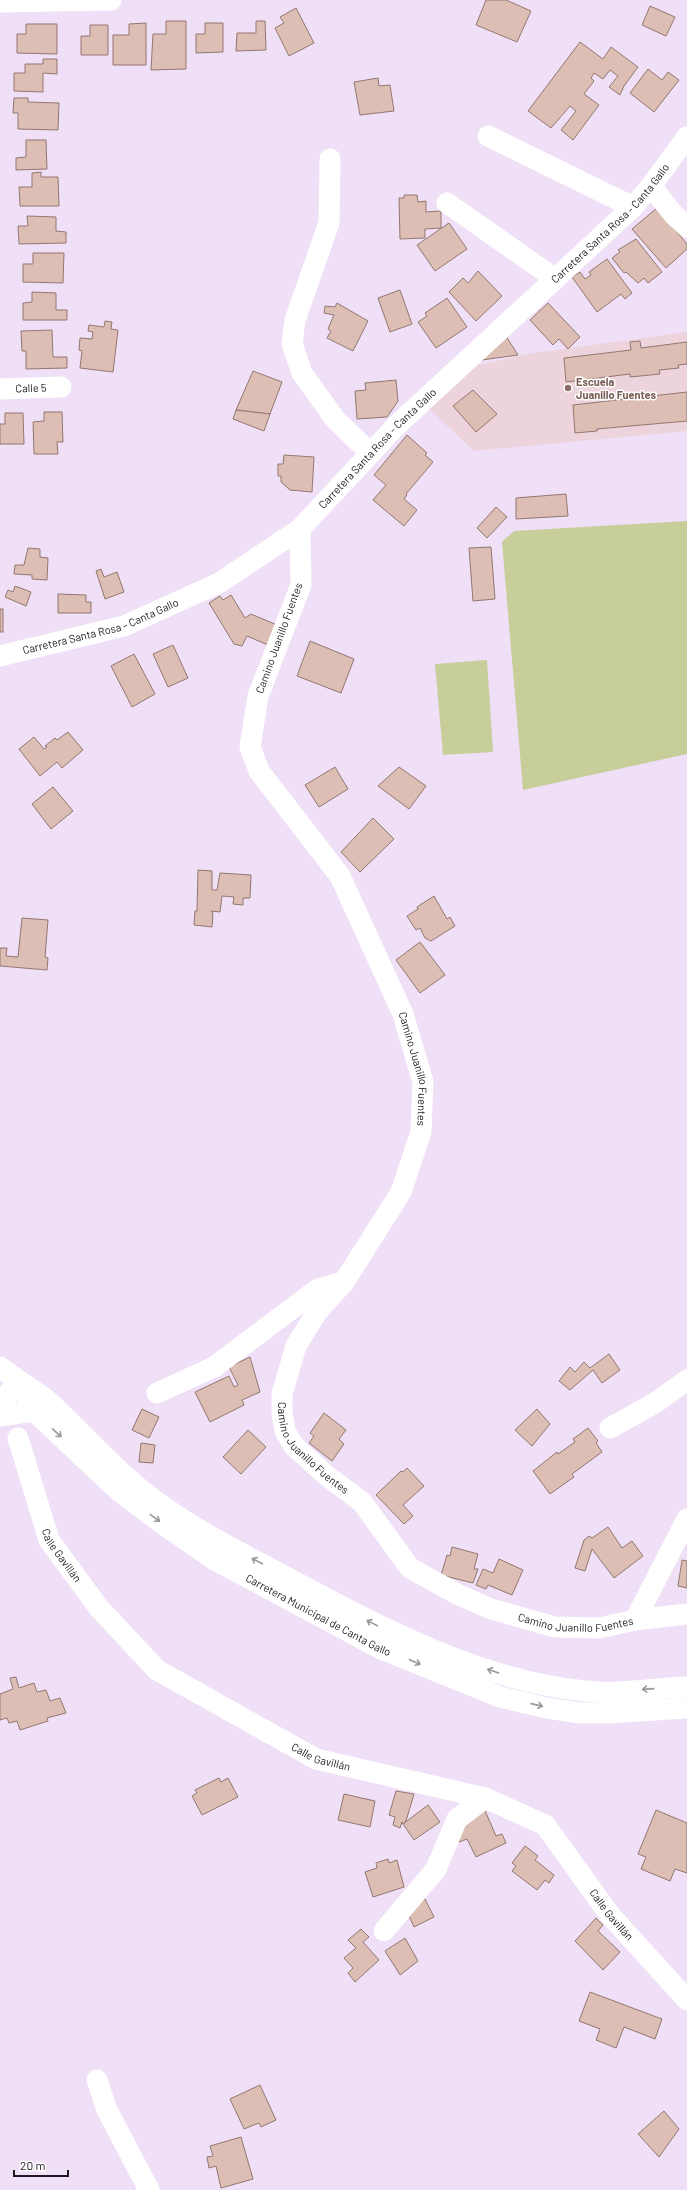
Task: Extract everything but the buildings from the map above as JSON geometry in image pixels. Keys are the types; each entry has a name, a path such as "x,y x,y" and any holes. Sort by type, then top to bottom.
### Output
{"street":[{"path":"0,2 111,0"},
{"path":"488,136 633,207"},
{"name":"Carretera Santa Rosa - Canta Gallo","path":"0,656 124,626 219,583 300,529 396,425 554,278 633,207 651,186 687,137"},
{"path":"330,159 329,223 295,320 292,344 302,373 335,419 370,453"},
{"path":"651,186 674,215 687,227"},
{"path":"446,203 554,278"},
{"name":"Calle 5","path":"0,389 61,387"},
{"name":"Camino Juanillo Fuentes","path":"300,529 301,584 258,696 250,747 259,771 340,876 403,1014 423,1082 421,1132 401,1192 344,1282 317,1312 296,1346 282,1394 284,1431 294,1446 327,1476 362,1502 410,1568 457,1594 491,1609 555,1627 598,1628 635,1620 687,1614"},
{"path":"157,1393 214,1367 318,1289 344,1282"},
{"name":"Carretera Municipal de Canta Gallo","path":"0,1367 46,1400 125,1476 164,1507 222,1542 383,1628 456,1658 499,1673 553,1687 587,1692 615,1692 687,1687"},
{"path":"0,1408 17,1380"},
{"name":"Carretera Municipal de Canta Gallo","path":"17,1380 34,1411 119,1491 215,1560 379,1648 500,1697 547,1708 595,1713 687,1708"},
{"path":"610,1428 655,1403 687,1380"},
{"path":"0,1416 34,1411"},
{"name":"Calle Gavillán","path":"18,1438 49,1540 99,1608 157,1670 316,1759 485,1798 545,1825 610,1916 687,2000"},
{"path":"635,1620 687,1519"},
{"path":"384,1931 436,1869 457,1819 485,1798"},
{"path":"97,2080 107,2110 149,2190"}],"shaded area":[{"name":"Escuela Juanillo Fuentes","path":"687,332 687,431 474,451 429,409 471,367 527,354"}],"green space":[{"path":"687,521 687,754 523,790 502,542 514,531"},
{"path":"487,660 493,752 443,755 435,664"}],"place":[{"name":"Escuela Juanillo Fuentes","path":"568,388"}]}
